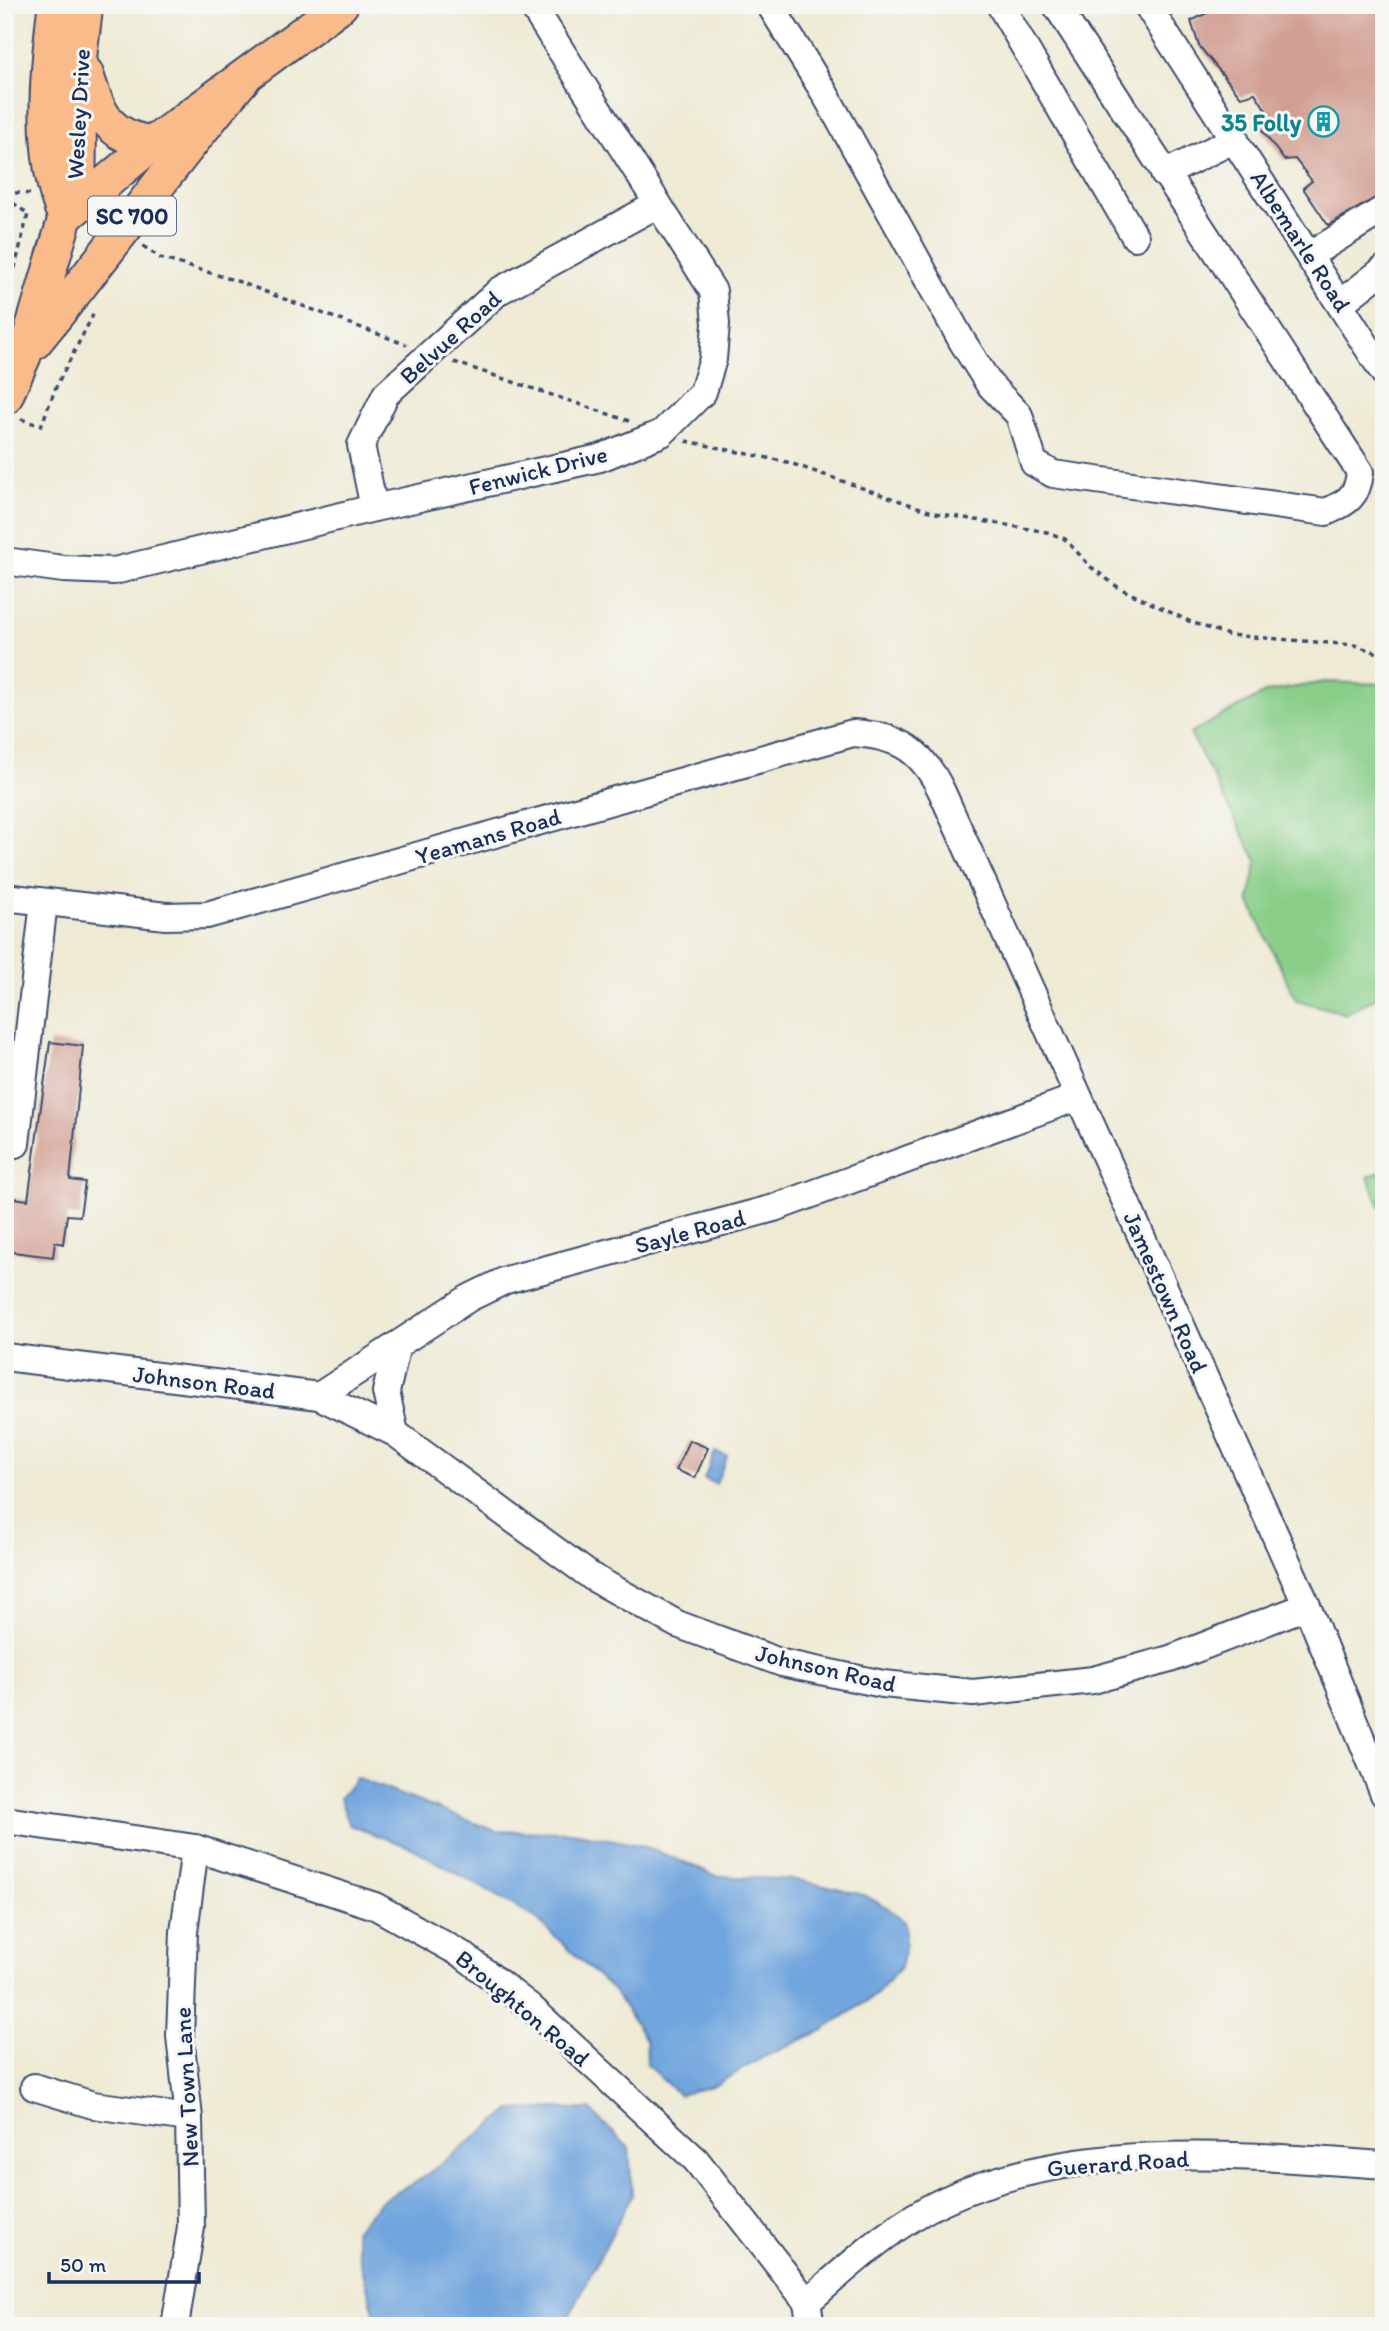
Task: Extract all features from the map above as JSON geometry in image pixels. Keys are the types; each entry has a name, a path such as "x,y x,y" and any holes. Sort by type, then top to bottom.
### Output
{"main road":[{"name":"Wesley Drive","path":"55,5 50,50 49,170 65,216"},
{"name":"Wesley Drive","path":"65,216 79,172 80,54 86,5"},
{"name":"SC 700","path":"65,216 153,143 341,5"},
{"path":"80,54 94,96 116,133 134,141 153,143"},
{"name":"SC 700","path":"13,387 82,285 181,151 244,78"},
{"path":"13,387 65,216"}],"street":[{"name":"Fenwick Drive","path":"5,561 63,569 114,571 374,508 600,458 662,432 703,392 713,359 716,324 713,291 532,5"},
{"path":"771,5 824,92 962,341 989,384 1019,415 1034,463 1053,474 1326,512 1346,503 1359,488 1360,472 1056,5"},
{"path":"1000,5 1135,237"},
{"name":"Albemarle Road","path":"1147,5 1384,373"},
{"path":"1164,174 1235,139"},
{"name":"Belvue Road","path":"374,508 360,445 386,394 499,291 658,204"},
{"path":"1310,255 1384,209"},
{"path":"1341,303 1384,270"},
{"name":"Yeamans Road","path":"5,897 166,916 207,915 853,733 879,734 913,749 931,769 942,792"},
{"name":"Jamestown Road","path":"942,792 1307,1606 1384,1794"},
{"path":"16,1144 44,902"},
{"name":"Sayle Road","path":"319,1396 469,1298 506,1280 775,1208 1078,1097"},
{"path":"395,1433 386,1392 397,1345"},
{"name":"Johnson Road","path":"5,1356 319,1396 395,1433 592,1577 677,1624 782,1663 883,1684 974,1693 1093,1679 1170,1659 1307,1606"},
{"name":"Broughton Road","path":"5,1820 195,1848 375,1906 463,1955 528,2007 696,2160 809,2314"},
{"name":"New Town Lane","path":"175,2326 191,2227 189,2118 180,2036 184,1932 195,1848"},
{"path":"34,2087 93,2105 189,2118"},
{"name":"Guerard Road","path":"809,2314 871,2247 943,2201 1044,2167 1125,2159 1261,2156 1384,2165"}],"path":[{"path":"5,197 28,214 15,267 5,292"},
{"path":"137,241 160,258 234,280 430,354 693,443 787,462 935,513 1047,532 1065,539 1091,567 1119,588 1191,622 1227,635 1354,645 1384,655"},
{"path":"13,387 41,426 56,387 97,307"}],"green space":[{"path":"1325,682 1384,684 1384,993 1346,1014 1296,1000 1249,901 1257,861 1190,733 1267,692"},
{"path":"1384,1170 1384,1217 1368,1177"}],"water":[{"path":"715,1452 727,1456 716,1484 704,1479"},
{"path":"356,1778 496,1831 573,1832 644,1846 717,1876 798,1880 864,1895 888,1908 905,1923 905,1949 900,1967 876,1995 823,2030 764,2057 715,2085 679,2095 647,2065 646,2040 614,1991 534,1917 412,1848 349,1825 340,1798"},
{"path":"511,2110 590,2110 629,2148 632,2195 564,2326 378,2326 359,2257 355,2230 381,2201 421,2179"}],"building":[{"name":"35 Folly","path":"1223,5 1384,5 1384,193 1328,225 1303,188 1312,181 1295,159 1284,160 1259,126 1271,118 1255,93 1241,97 1199,46 1191,21"},
{"path":"50,1042 83,1046 70,1180 85,1182 80,1216 67,1215 63,1244 55,1242 53,1257 5,1251 5,1197 28,1200"},
{"path":"689,1440 708,1448 695,1478 676,1470"}],"place":[{"name":"35 Folly","path":"1324,122"}]}
